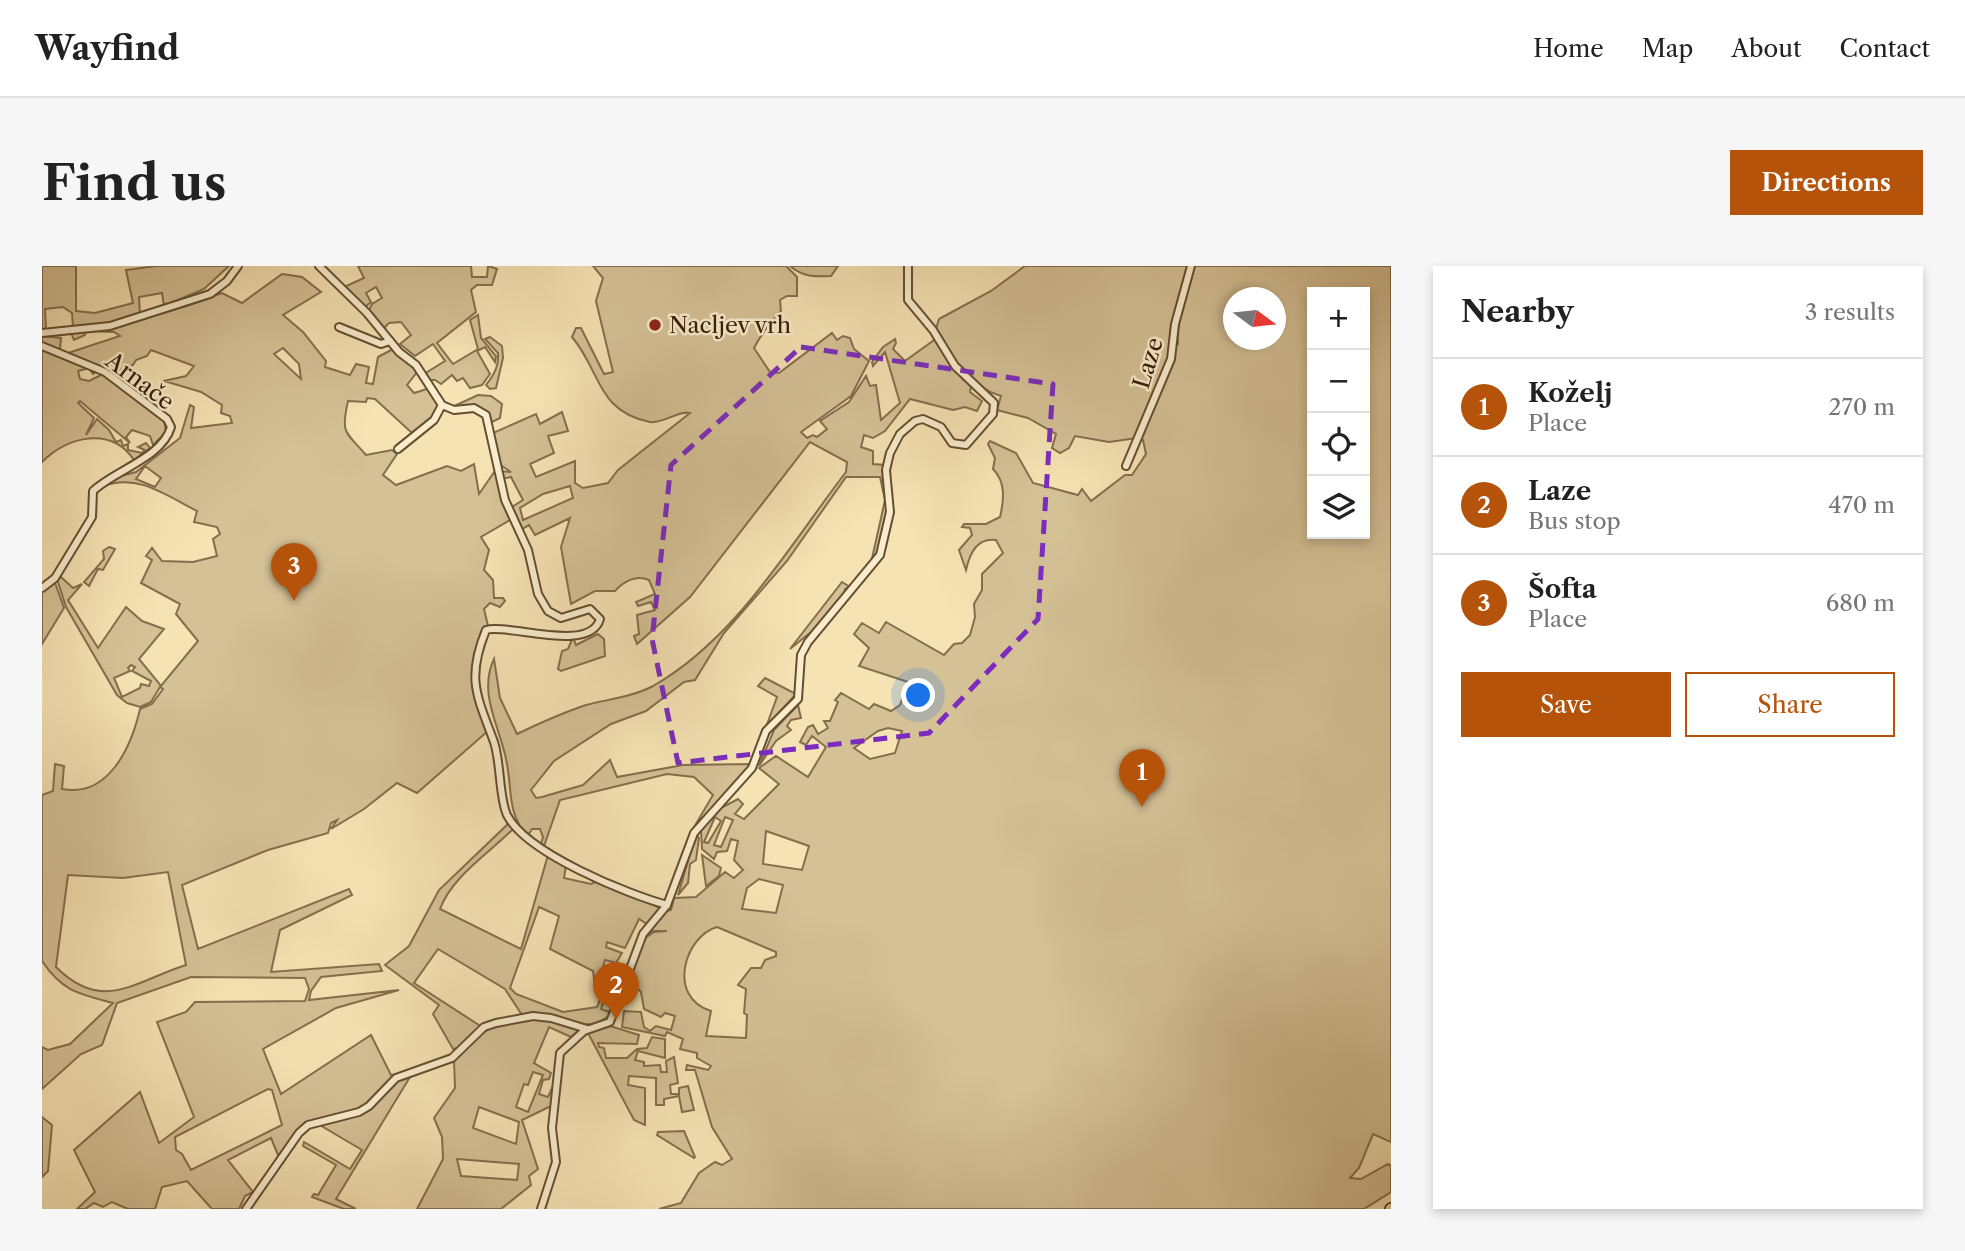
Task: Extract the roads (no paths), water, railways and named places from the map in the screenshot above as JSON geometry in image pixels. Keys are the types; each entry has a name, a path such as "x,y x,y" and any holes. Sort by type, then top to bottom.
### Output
{"street":[{"path":"42,333 110,326 211,294 227,281 238,266"},
{"path":"319,266 416,365 442,405 454,410 474,408 486,415 505,500 528,550 538,594 548,611 566,618 590,609 600,619 591,629 563,637 535,636 495,627 486,630 475,656 475,676 481,708 496,747 507,815 530,841 563,863 667,905"},
{"path":"541,1209 556,1162 552,1128 560,1053 570,1041 588,1029 610,1022 643,934 667,905 694,833 751,768 765,731 798,699 800,663 808,642 880,555 890,512 886,470 890,453 900,434 915,421 923,419 940,427 952,443 966,445 993,414 994,403 956,366 933,330 908,300 908,266"},
{"name":"Laze","path":"1126,466 1171,359 1175,324 1191,266"},
{"path":"339,327 381,344 390,341"},
{"name":"Arnače","path":"42,346 105,372 167,419 171,427 169,433 148,454 105,479 93,491 92,517 55,578 42,587"},
{"path":"398,449 435,420 442,405"},
{"path":"246,1209 299,1133 308,1125 369,1107 396,1078 452,1058 484,1027 533,1016 551,1018 588,1029"}],"place":[{"name":"Nacljev vrh","path":"655,325"},
{"name":"Šofta","path":"294,601"},
{"name":"Koželj","path":"1142,807"},
{"name":"Laze","path":"616,1020"}]}
